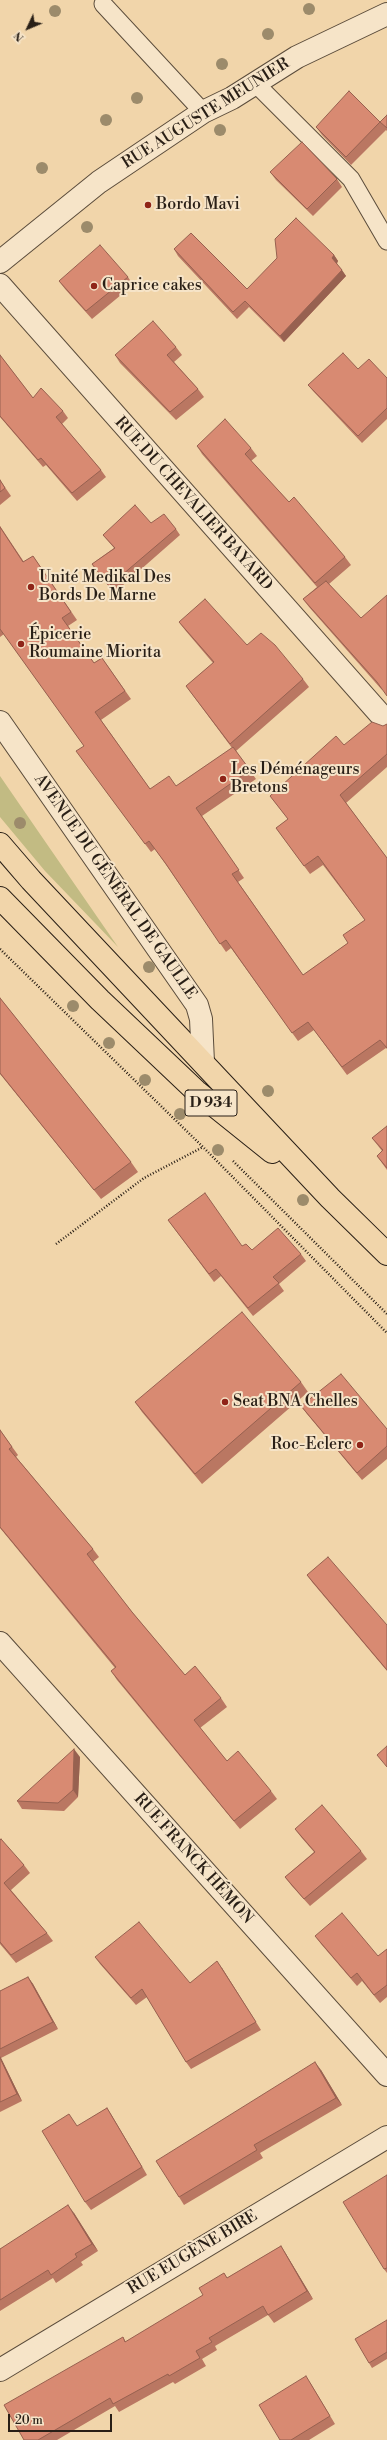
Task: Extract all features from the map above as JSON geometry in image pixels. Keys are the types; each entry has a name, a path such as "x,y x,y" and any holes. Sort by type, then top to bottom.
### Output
{"main road":[{"name":"D 934","path":"0,844 330,1198 387,1254"},
{"name":"D 934","path":"0,898 100,1000 196,1091 330,1198"}],"street":[{"name":"RUE AUGUSTE MEUNIER","path":"0,262 99,182 203,112 232,98 296,57 387,14"},
{"name":"RUE DU CHEVALIER BAYARD","path":"0,285 387,722"},
{"name":"AVENUE DU GÉNÉRAL DE GAULLE","path":"0,722 197,1005 201,1019 204,1062"},
{"name":"RUE FRANCK HÉMON","path":"0,1643 387,2075"},
{"name":"RUE EUGÈNE BIRE","path":"0,2370 387,2137"}],"lane":[{"path":"103,4 203,112"},
{"path":"255,83 351,179 387,241"}],"path":[{"path":"0,949 203,1147 387,1333"},
{"path":"56,1244 144,1178 203,1147"}],"shaded area":[{"path":"0,776 118,947 45,871 0,817"}],"building":[{"path":"349,91 380,122 346,157 316,127"},
{"path":"387,115 387,128 380,122"},
{"path":"302,142 337,179 307,209 270,172"},
{"path":"296,218 334,255 332,258 342,270 280,336 245,301 233,312 174,249 191,233 247,289 277,258 275,239"},
{"path":"100,245 128,277 86,311 59,281"},
{"path":"153,321 176,347 167,355 198,389 170,412 115,355"},
{"path":"343,353 358,369 369,359 387,378 387,408 358,436 308,385"},
{"path":"0,355 33,398 41,388 63,411 56,417 101,470 72,493 41,458 38,460 0,416"},
{"path":"225,419 251,448 245,454 289,502 294,497 345,557 315,583 197,446"},
{"path":"0,480 5,488 0,492"},
{"path":"135,505 151,523 164,514 176,529 109,586 92,564 115,548 103,535"},
{"path":"0,527 23,562 33,556 71,612 62,618 94,663 102,658 125,691 95,712 150,789 169,776 176,786 233,747 250,770 196,808 239,870 232,874 303,975 348,943 343,935 365,920 318,856 304,866 276,828 288,819 270,796 336,736 344,745 372,722 383,726 387,724 387,754 340,795 387,858 387,1048 380,1040 342,1067 308,1022 292,1033 226,940 220,944 149,841 145,844 76,751 84,746 0,629"},
{"path":"326,581 361,618 387,595 387,696 377,682 303,599"},
{"path":"205,599 247,645 261,633 275,645 303,679 230,744 186,686 214,662 179,622"},
{"path":"0,998 131,1162 94,1190 0,1073"},
{"path":"387,1126 387,1168 377,1156 383,1150 372,1138"},
{"path":"205,1193 242,1246 246,1244 252,1250 278,1228 301,1254 273,1277 279,1283 248,1308 216,1269 209,1274 168,1220"},
{"name":"Seat BNA Chelles","path":"242,1312 301,1382 195,1474 135,1402"},
{"name":"Roc-Eclerc","path":"341,1374 387,1429 387,1446 357,1473 301,1406"},
{"path":"0,1430 12,1447 9,1449 93,1549 87,1554 132,1612 185,1675 195,1666 221,1698 194,1720 227,1761 238,1751 271,1791 234,1821 111,1671 116,1667 0,1527"},
{"path":"328,1557 387,1625 387,1670 307,1575"},
{"path":"387,1746 387,1767 377,1755"},
{"path":"74,1749 73,1790 58,1803 17,1801"},
{"path":"322,1805 361,1851 304,1899 285,1877 315,1852 295,1829"},
{"path":"1,1839 24,1865 4,1883 47,1933 11,1955 0,1942"},
{"path":"342,1913 378,1956 387,1949 387,1985 374,1995 357,1973 351,1978 315,1936"},
{"path":"139,1922 190,1983 217,1961 256,2022 186,2062 142,1989 131,1998 95,1957"},
{"path":"28,1977 53,2022 0,2049 0,1991"},
{"path":"0,2058 17,2094 0,2102"},
{"path":"315,2062 336,2098 254,2145 257,2150 179,2197 156,2161"},
{"path":"107,2108 142,2167 85,2202 42,2131 69,2114 77,2126"},
{"path":"387,2175 387,2268 384,2269 343,2202"},
{"path":"68,2205 92,2244 75,2254 77,2257 51,2275 48,2270 0,2300 0,2249"},
{"path":"281,2246 307,2291 268,2315 263,2306 209,2338 212,2342 196,2351 200,2358 169,2376 168,2374 113,2404 110,2398 38,2440 24,2440 4,2405 123,2337 125,2342 203,2295 199,2288 224,2273 227,2278"},
{"path":"387,2320 387,2352 369,2363 355,2339"},
{"path":"306,2376 330,2416 291,2440 280,2440 259,2405"}],"place":[{"name":"Bordo Mavi","path":"148,205"},
{"name":"Caprice cakes","path":"94,286"},
{"name":"Unité Medikal Des Bords De Marne","path":"31,587"},
{"name":"Épicerie Roumaine Miorita","path":"21,644"},
{"name":"Les Déménageurs Bretons","path":"223,779"},
{"name":"Seat BNA Chelles","path":"225,1402"},
{"name":"Roc-Eclerc","path":"360,1445"}]}
